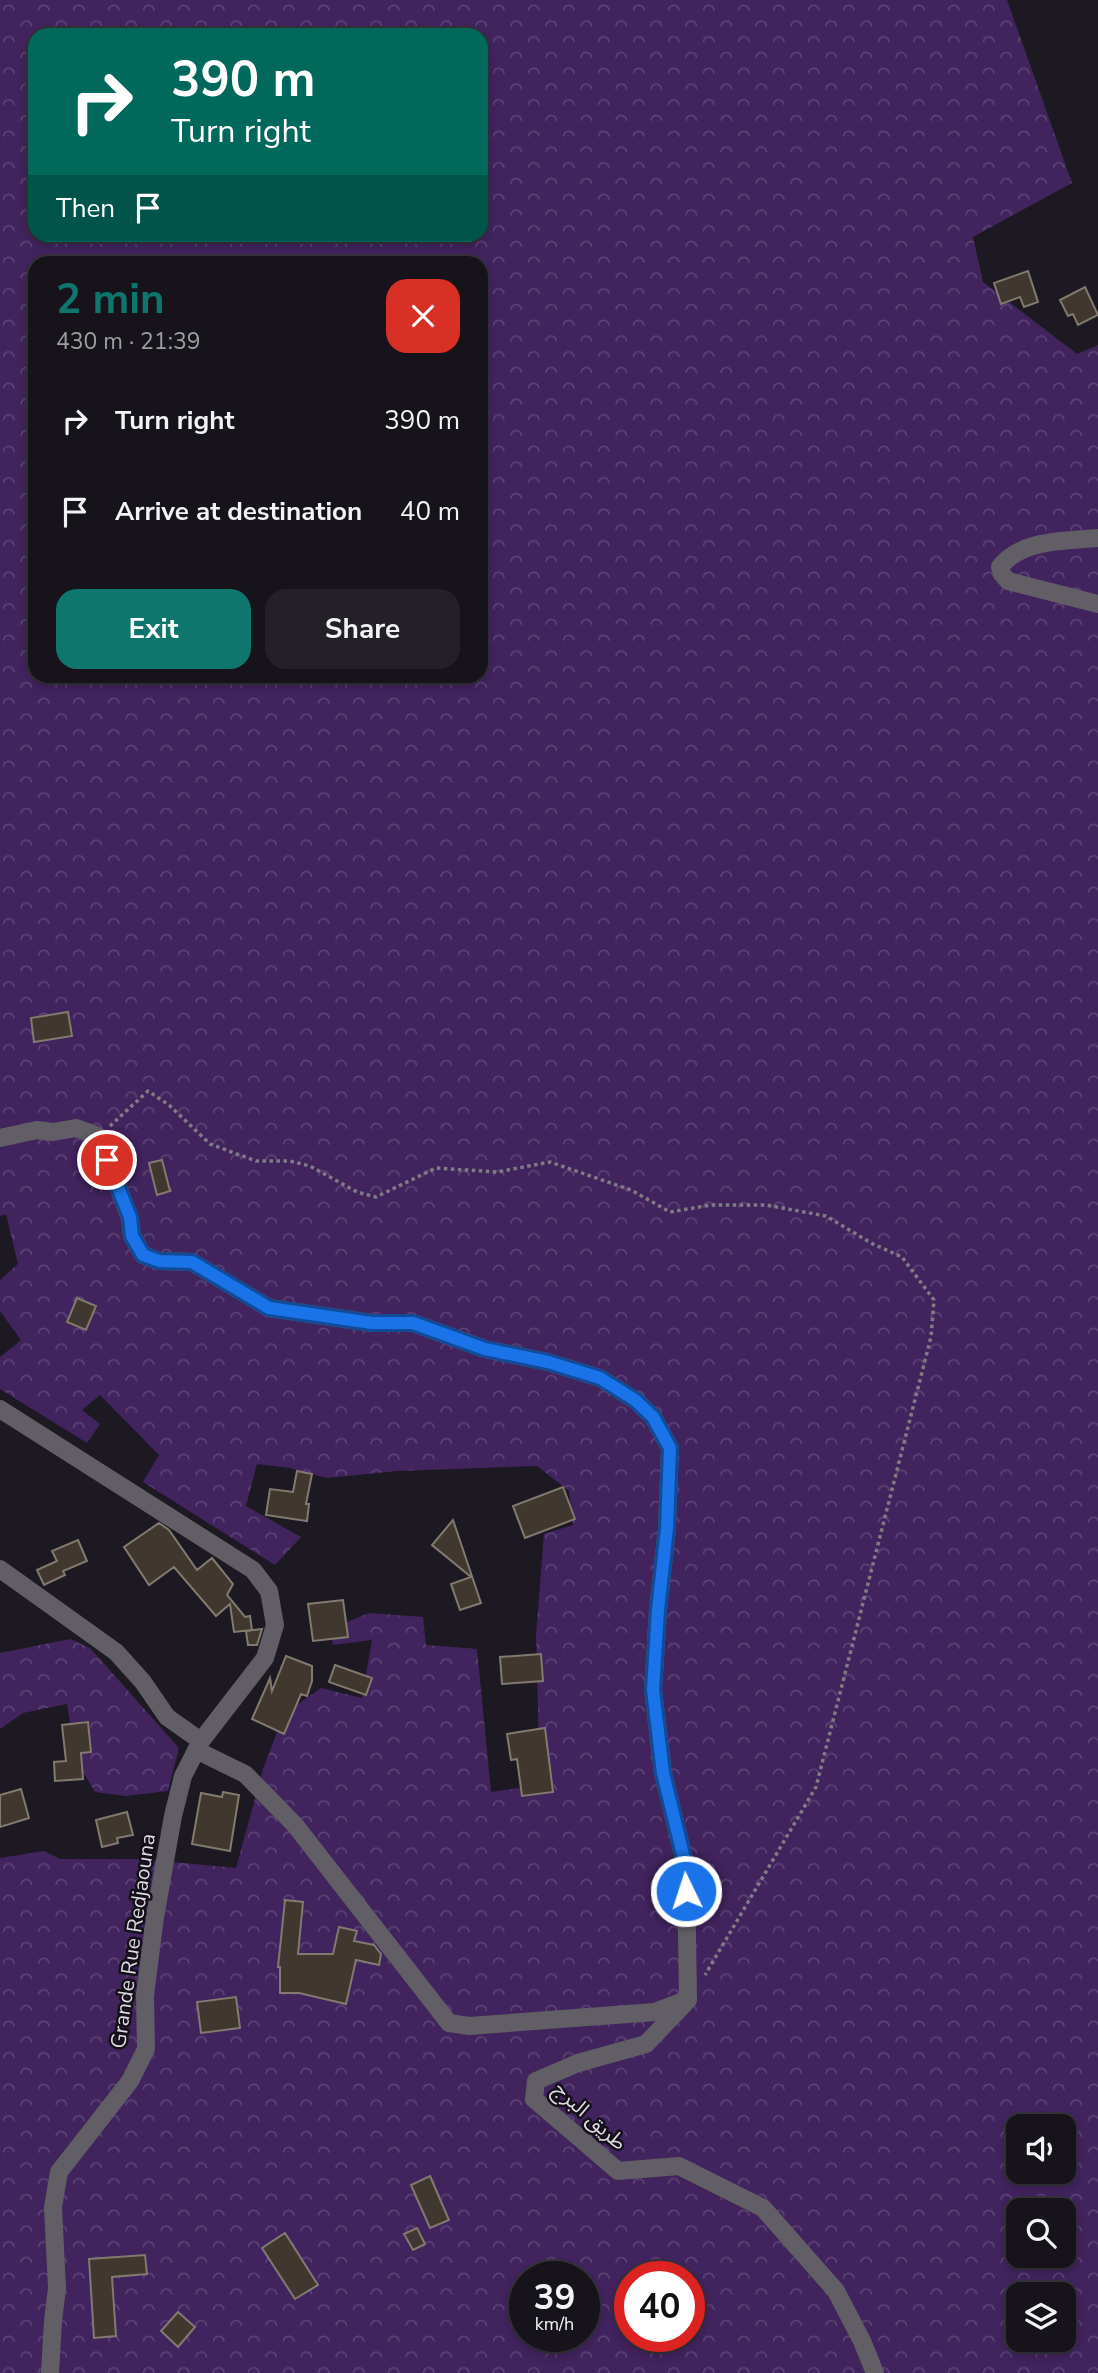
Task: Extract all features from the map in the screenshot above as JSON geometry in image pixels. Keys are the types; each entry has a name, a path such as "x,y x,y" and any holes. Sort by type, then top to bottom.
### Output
{"street":[{"path":"1098,538 1027,547 1000,566 1002,575 1008,581 1098,604"},
{"path":"0,1138 37,1130 53,1132 76,1128 98,1136 130,1217 132,1236 143,1255 159,1261 192,1262 269,1308 372,1323 413,1323 485,1349 548,1362 600,1378 635,1400 653,1417 670,1448 667,1528 653,1690 663,1773 686,1867 688,2000 655,2012 469,2026 449,2023 295,1825 245,1774 199,1745 167,1717 143,1682 116,1652 0,1569"},
{"name":"Grande Rue Redjaouna","path":"0,1409 253,1570 270,1591 275,1625 265,1658 199,1745 179,1789 155,1917 145,1995 146,2049 130,2081 59,2172 53,2207 57,2288 50,2373"},
{"name":"طريق البرج","path":"688,2000 646,2044 578,2063 536,2081 534,2099 618,2171 680,2166 763,2208 836,2291 875,2373"}],"green space":[{"path":"0,0 1007,0 1072,183 973,237 983,282 1077,354 1098,345 1098,2373 0,2373 0,1858 44,1851 60,1859 141,1859 236,1868 263,1769 284,1714 321,1688 362,1698 372,1640 333,1645 330,1629 369,1613 423,1617 426,1645 477,1649 491,1792 540,1785 536,1636 544,1534 573,1525 569,1491 537,1466 397,1471 327,1478 290,1468 257,1464 246,1506 301,1537 275,1565 143,1482 159,1455 100,1395 82,1410 100,1424 87,1443 0,1389 0,1357 21,1340 0,1311 0,1280 18,1264 6,1214 0,1216"},
{"path":"70,1639 90,1648 179,1748 168,1791 126,1796 95,1792 76,1760 67,1704 23,1713 0,1729 0,1653"}],"building":[{"path":"1028,271 1038,302 1024,307 1020,297 1001,304 994,283"},
{"path":"1085,287 1098,315 1078,325 1073,314 1068,316 1060,300"},
{"path":"68,1012 72,1036 34,1042 31,1018"},
{"path":"162,1160 170,1191 157,1195 149,1163"},
{"path":"77,1298 96,1306 86,1330 67,1322"},
{"path":"297,1471 312,1474 306,1504 309,1504 307,1521 266,1515 270,1489 293,1492"},
{"path":"563,1487 575,1519 525,1538 513,1506"},
{"path":"453,1520 481,1603 460,1610 451,1584 471,1577 432,1545"},
{"path":"159,1523 169,1530 197,1570 212,1558 233,1584 227,1595 245,1617 250,1616 252,1630 234,1632 230,1604 216,1616 174,1567 149,1585 124,1547"},
{"path":"78,1540 87,1561 63,1571 65,1575 44,1585 37,1570 57,1561 52,1551"},
{"path":"343,1600 348,1637 313,1641 308,1604"},
{"path":"262,1629 257,1645 248,1645 246,1631"},
{"path":"541,1654 543,1681 502,1684 500,1657"},
{"path":"286,1656 312,1666 312,1681 307,1696 301,1694 284,1734 252,1719 270,1678 272,1691"},
{"path":"335,1665 372,1678 366,1695 329,1682"},
{"path":"88,1722 91,1752 81,1753 83,1779 55,1781 54,1762 66,1761 62,1725"},
{"path":"545,1728 553,1792 522,1796 517,1759 511,1760 507,1734"},
{"path":"21,1789 29,1818 0,1827 0,1795"},
{"path":"223,1792 239,1795 230,1851 192,1844 201,1793 222,1797"},
{"path":"127,1812 133,1835 117,1838 118,1843 102,1847 96,1820"},
{"path":"285,1900 303,1902 298,1954 333,1954 339,1927 357,1931 354,1941 374,1945 381,1954 379,1965 356,1960 346,2004 299,1993 280,1993 278,1967"},
{"path":"236,1997 240,2028 201,2033 197,2002"},
{"path":"430,2176 449,2220 430,2228 411,2185"},
{"path":"417,2228 425,2244 413,2250 404,2234"},
{"path":"285,2233 318,2285 295,2299 262,2248"},
{"path":"145,2255 147,2274 112,2277 116,2336 94,2338 89,2259"},
{"path":"178,2312 195,2327 178,2347 161,2331"}],"route":[{"path":"107,1160 130,1217 132,1236 143,1255 159,1261 192,1262 269,1308 372,1323 413,1323 485,1349 548,1362 600,1378 635,1400 653,1417 670,1448 670,1483 653,1690 663,1773 686,1867 686,1891"}]}
